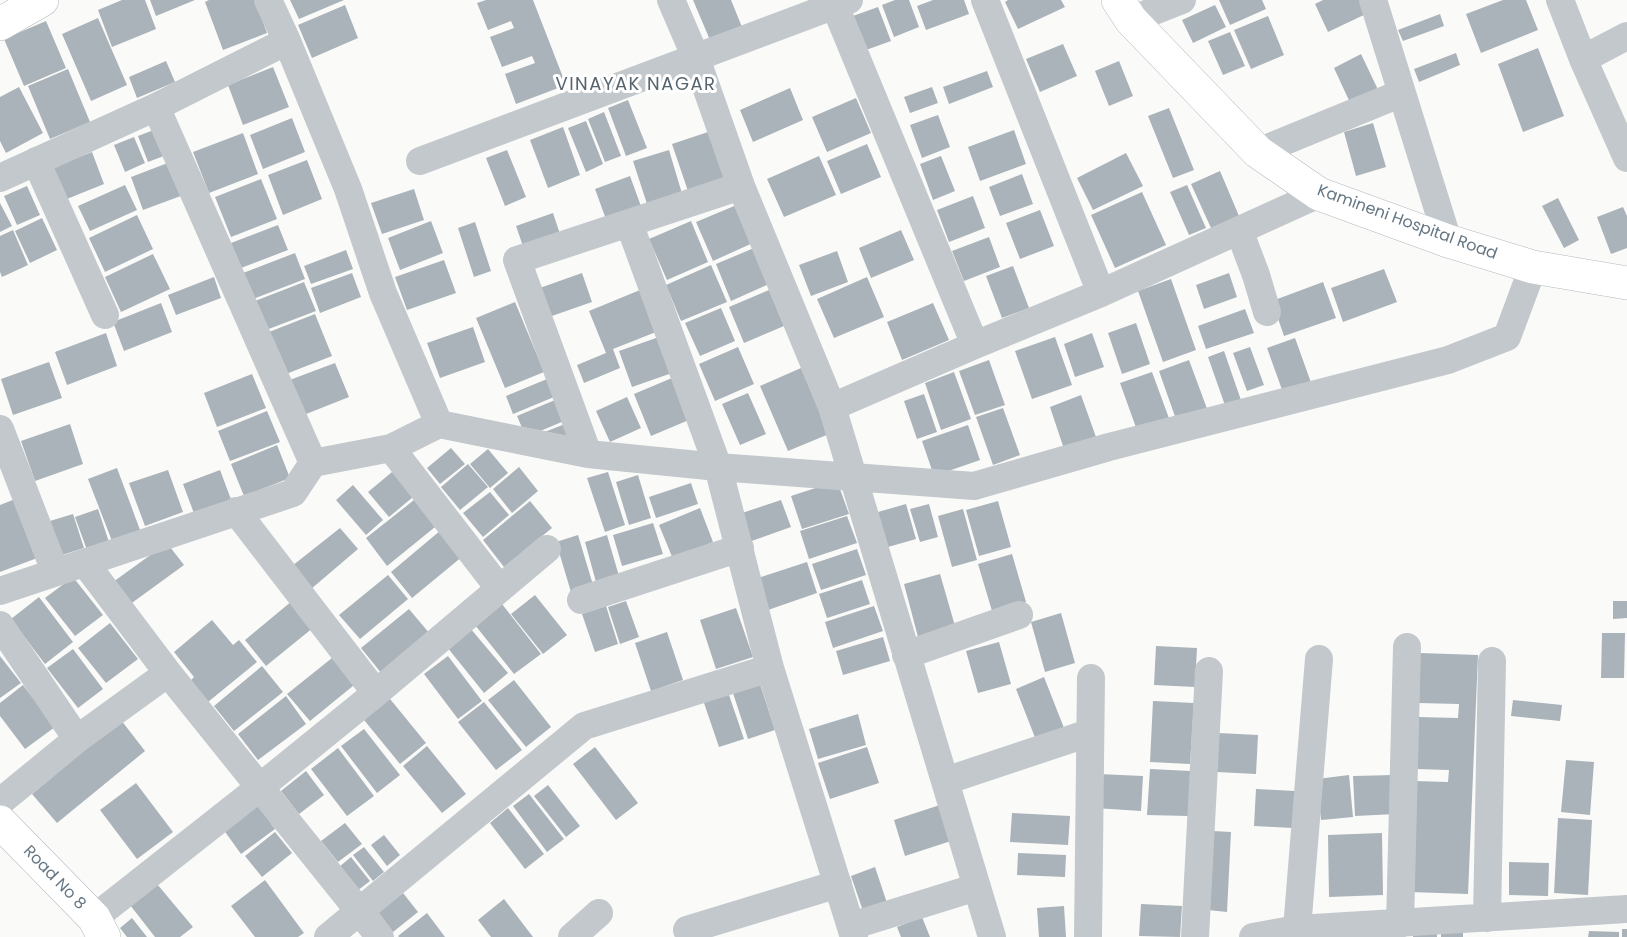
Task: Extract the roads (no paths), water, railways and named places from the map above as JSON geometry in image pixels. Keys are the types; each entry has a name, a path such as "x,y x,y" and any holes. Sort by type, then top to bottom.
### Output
{"street":[{"path":"0,24 42,0"},
{"path":"268,0 348,189 383,293 440,424"},
{"path":"671,0 696,58 741,186 832,407 992,937"},
{"path":"986,0 1101,293"},
{"path":"1125,10 1182,0"},
{"path":"1373,0 1448,241"},
{"path":"1560,0 1583,59 1627,158"},
{"path":"420,161 842,3 975,345"},
{"name":"Kamineni Hospital Road","path":"1125,10 1258,152 1319,194 1448,241 1533,267 1627,283"},
{"path":"1583,59 1627,36"},
{"path":"0,178 156,107 287,41"},
{"path":"1258,152 1402,93"},
{"path":"156,107 313,463"},
{"path":"36,162 105,315"},
{"path":"588,454 517,260 741,186"},
{"path":"832,407 1101,293 1319,194"},
{"path":"629,223 718,466 770,668 853,932 977,887"},
{"path":"1239,230 1256,274 1267,312"},
{"path":"0,591 293,493 313,463 391,448 440,424 588,454 974,486 1109,447 1448,360 1507,337 1533,267"},
{"path":"0,429 55,571"},
{"path":"391,448 499,588"},
{"path":"237,511 376,693"},
{"path":"581,600 740,548"},
{"path":"99,928 259,788 547,549"},
{"path":"84,563 259,788 380,937"},
{"path":"906,655 1019,615"},
{"path":"0,625 77,739"},
{"path":"1394,929 1407,647"},
{"path":"1297,929 1319,659"},
{"path":"1486,918 1492,661"},
{"path":"328,937 584,726 770,668"},
{"path":"1195,937 1209,671"},
{"path":"0,802 77,739 168,673"},
{"path":"1088,937 1091,678"},
{"path":"945,781 1089,733"},
{"name":"Road No 8","path":"0,822 99,928"},
{"path":"687,930 838,884"},
{"path":"1253,937 1297,929 1394,929 1486,918 1535,926 1627,909"},
{"path":"572,937 599,913"}],"district":[{"name":"VINAYAK NAGAR","path":"636,85"}]}
